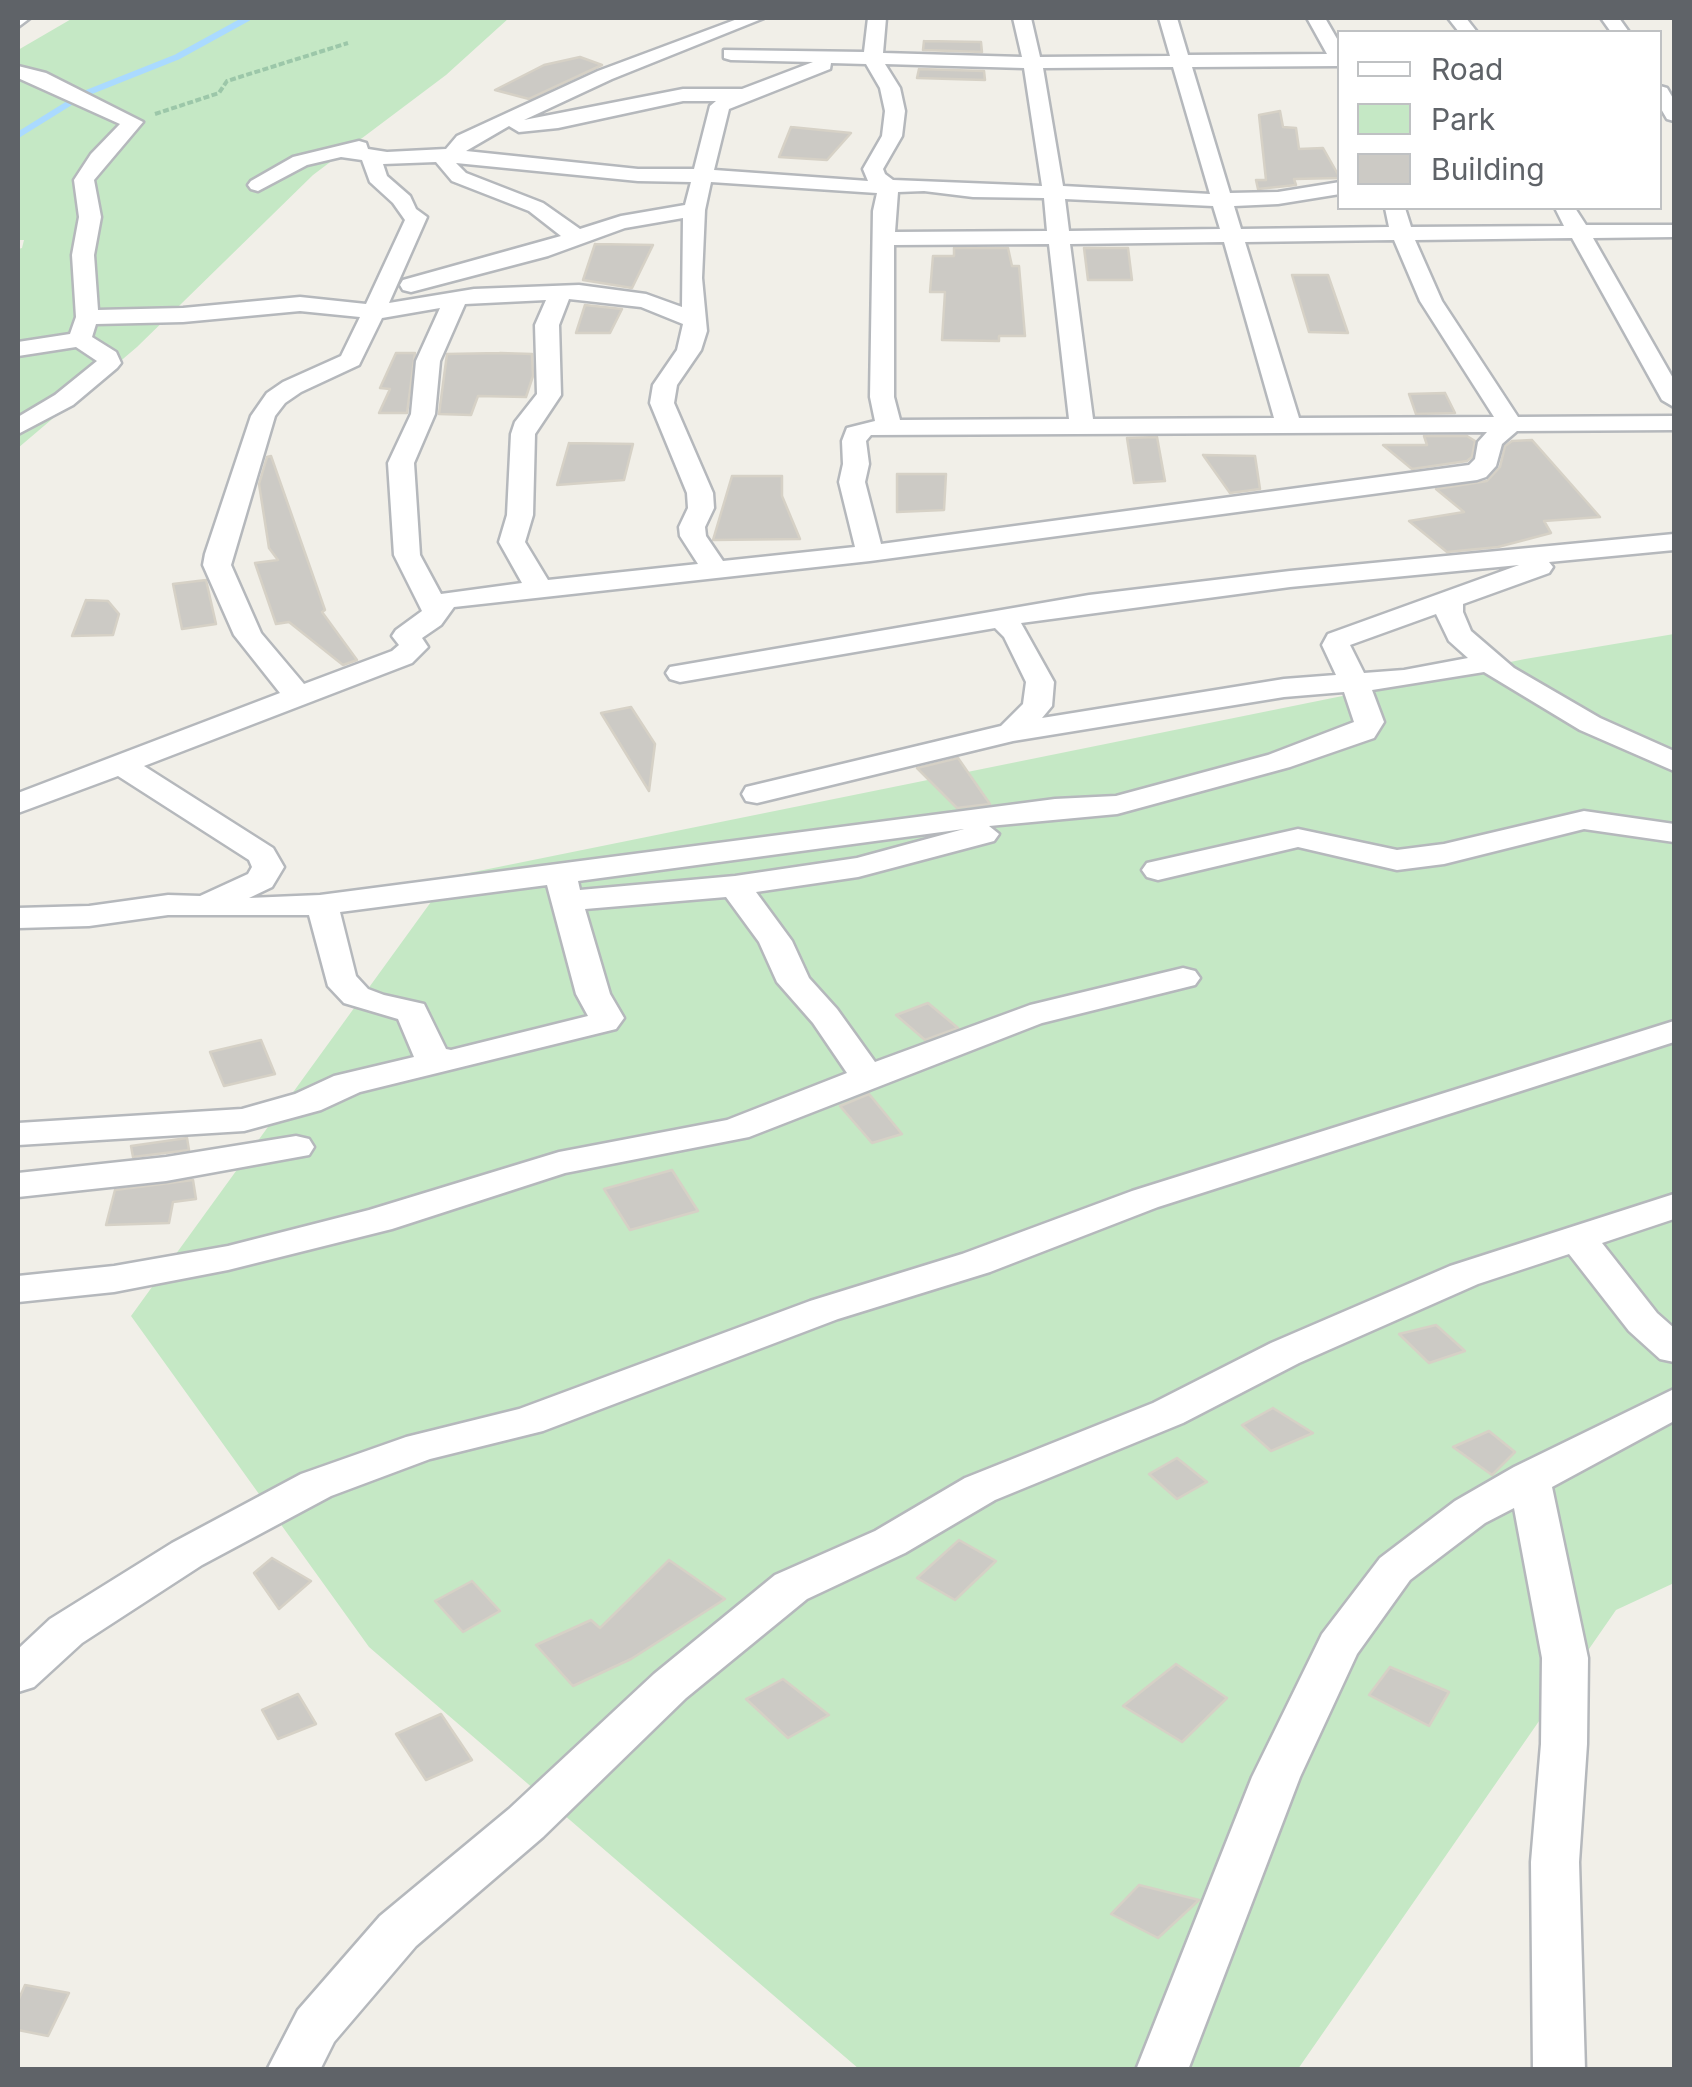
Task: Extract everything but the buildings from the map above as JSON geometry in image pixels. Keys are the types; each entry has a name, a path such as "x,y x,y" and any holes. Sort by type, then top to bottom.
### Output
{"street":[{"path":"579,239 536,207 459,177 446,167 450,155 464,140 485,130 695,38 756,18"},
{"path":"877,18 874,60 890,88 895,111 892,136 873,169 876,177 890,187"},
{"path":"1022,18 1043,108 1082,428"},
{"path":"1168,18 1288,426"},
{"path":"1316,18 1337,56"},
{"path":"695,38 774,70 778,80"},
{"path":"731,54 1032,63 1182,58 1337,60"},
{"path":"715,569 693,536 692,527 701,508 700,494 662,403 664,385 689,350 696,320 690,278 694,210 716,114 720,106 808,68 874,60"},
{"path":"18,72 39,77 94,107 133,122 98,158 84,180 90,217 83,255 84,328 109,362 64,400 18,428"},
{"path":"258,185 300,161 340,151 558,122 683,96 748,94"},
{"path":"340,151 371,156 450,155 594,172 1222,201 1337,188"},
{"path":"298,696 248,635 218,565 218,554 264,416 276,398 292,387 351,360 381,301 416,216 377,178 371,156"},
{"path":"889,426 882,397 884,211 890,187"},
{"path":"381,301 579,239 621,222 694,210"},
{"path":"1396,210 1402,235 1432,301 1511,424"},
{"path":"1566,210 1674,400"},
{"path":"884,240 1674,231"},
{"path":"18,349 84,328 183,315 300,304 561,292 646,301 696,320"},
{"path":"540,589 512,542 520,516 523,434 527,422 549,395 547,325 561,292"},
{"path":"436,611 407,555 400,463 423,414 428,361 456,298"},
{"path":"870,554 852,482 856,464 854,441 856,434 866,428 1674,423"},
{"path":"18,804 411,651 414,647 406,636 445,600 870,554 1464,475 1477,472 1487,462 1490,442 1511,424"},
{"path":"680,673 1089,603 1290,578 1674,542"},
{"path":"563,888 1055,808 1117,806 1355,736 1369,722 1356,684 1336,645 1338,640 1587,550"},
{"path":"1450,600 1452,625 1489,662 1590,724 1674,762"},
{"path":"1002,618 1016,634 1040,682 1037,706 1012,732"},
{"path":"757,794 1012,732 1284,688 1356,684 1489,662"},
{"path":"121,765 262,855 268,867 261,880 200,906"},
{"path":"18,918 200,906 320,905 563,888 735,886 858,867 934,849 1055,808"},
{"path":"1158,870 1298,838 1397,860 1444,854 1584,820 1674,833"},
{"path":"735,886 775,942 794,982 870,1080"},
{"path":"18,1134 244,1120 275,1114 347,1084 604,1022 606,1018 594,994 563,888"},
{"path":"320,905 329,923 340,978 356,996 412,1012 432,1056 440,1060"},
{"path":"18,1290 114,1279 228,1258 379,1220 593,1154 736,1129 1030,1015 1183,978"},
{"path":"18,1675 66,1631 188,1554 316,1485 422,1447 528,1420 824,1310 976,1263 1145,1199 1674,1030"},
{"path":"18,1185 166,1169 296,1147"},
{"path":"294,2070 316,2026 398,1932 526,1823 670,1686 791,1587 890,1542 980,1489 1168,1412 1285,1353 1464,1275 1674,1206"},
{"path":"1578,1237 1643,1322 1674,1349"},
{"path":"1162,2070 1276,1777 1338,1646 1395,1569 1470,1512 1674,1403"},
{"path":"1530,1478 1565,1658 1564,1744 1555,1862 1559,2070"}],"path":[{"path":"133,122 219,93 227,81 348,43"}],"green space":[{"path":"73,18 509,18 446,75 313,175 137,347 18,448 18,249 24,240 18,240 18,50"},
{"path":"1674,634 1674,1583 1616,1610 1298,2069 859,2069 369,1647 131,1316 449,877 1525,659"}],"waterway":[{"path":"18,135 84,94 177,57 248,18"}]}
